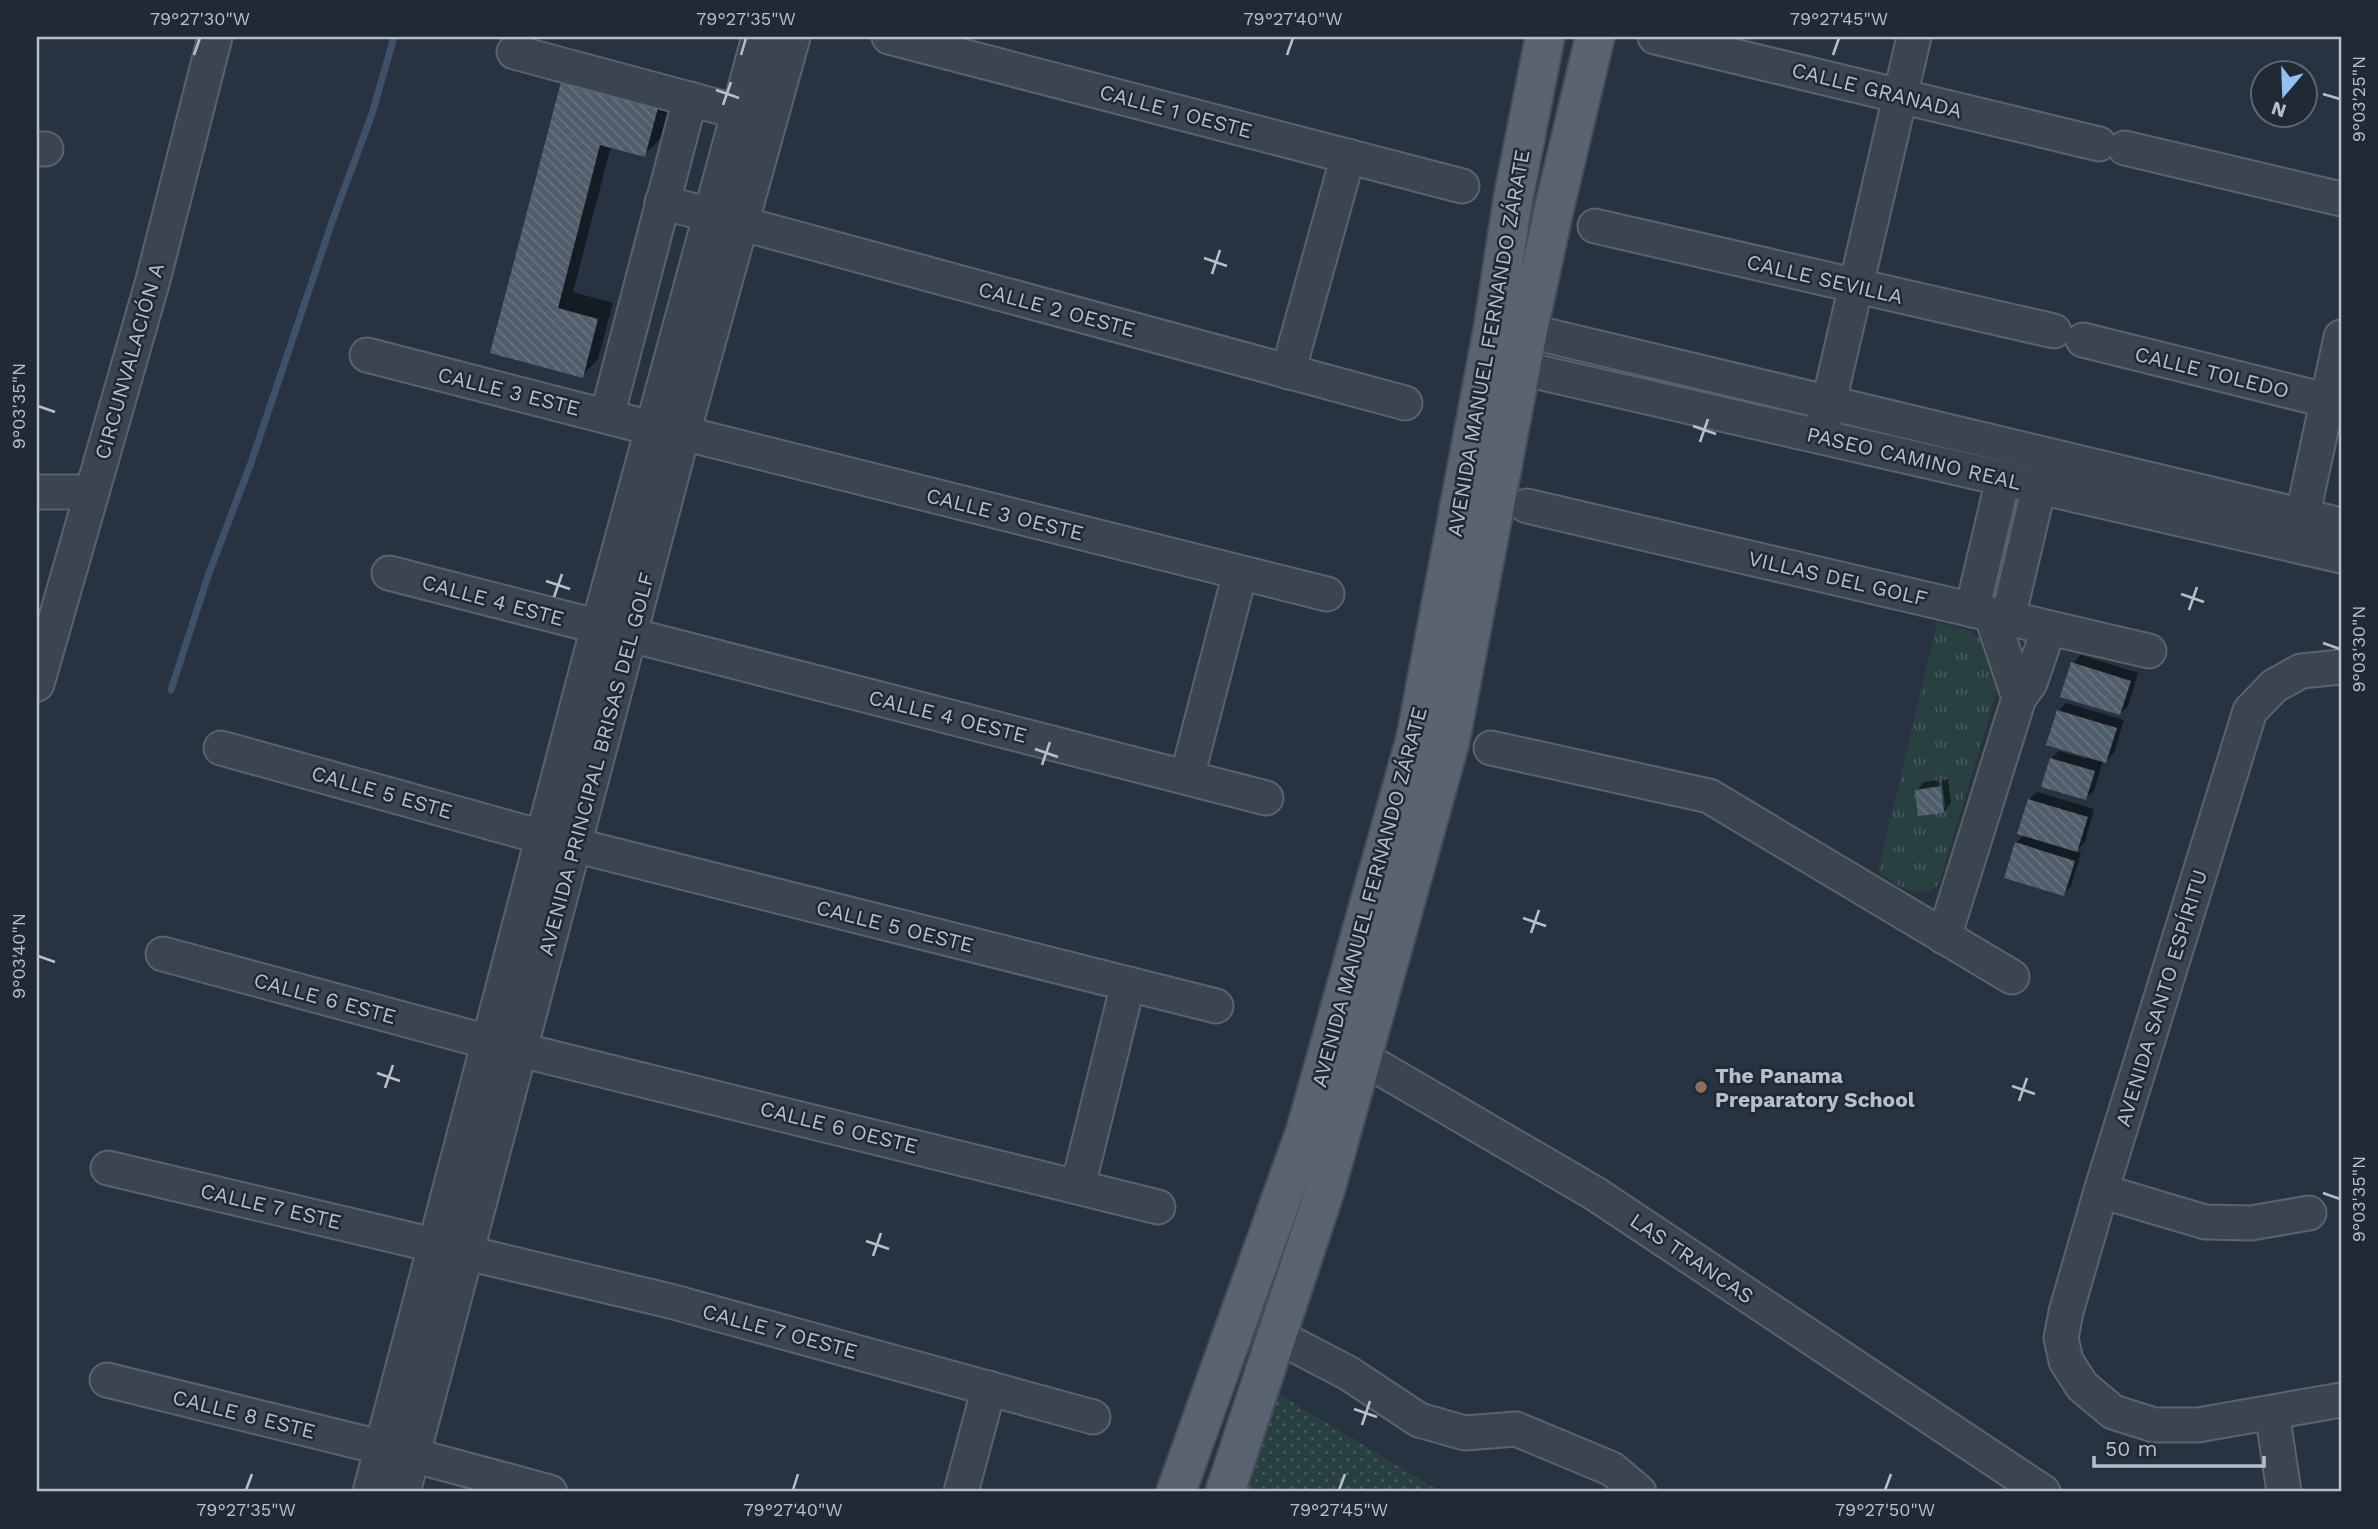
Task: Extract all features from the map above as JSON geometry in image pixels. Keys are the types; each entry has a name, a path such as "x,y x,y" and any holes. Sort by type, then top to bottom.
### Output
{"main road":[{"name":"AVENIDA MANUEL FERNANDO ZÁRATE","path":"1176,1492 1306,1130 1344,1053 1450,741 1508,345 1513,199 1545,37"},
{"name":"AVENIDA MANUEL FERNANDO ZÁRATE","path":"1508,345 1554,209 1595,37"},
{"name":"AVENIDA MANUEL FERNANDO ZÁRATE","path":"1225,1492 1326,1187 1344,1053"}],"street":[{"name":"CIRCUNVALACIÓN A","path":"37,684 153,280 215,37"},
{"name":"AVENIDA PRINCIPAL BRISAS DEL GOLF","path":"504,1045 575,845 631,635 667,431 710,214 759,37"},
{"name":"AVENIDA PRINCIPAL BRISAS DEL GOLF","path":"370,1492 397,1451 504,1045 542,837 598,627 742,223 793,37"},
{"name":"CALLE 1 OESTE","path":"889,37 1462,186"},
{"name":"CALLE GRANADA","path":"1655,37 2341,199"},
{"path":"1821,437 1827,401 1914,37"},
{"path":"514,52 738,112"},
{"path":"607,416 690,99"},
{"path":"1288,372 1348,156"},
{"name":"CALLE 2 OESTE","path":"662,202 1405,403"},
{"name":"CALLE SEVILLA","path":"1595,226 2069,336"},
{"name":"CALLE TOLEDO","path":"2069,336 2334,402"},
{"path":"2299,531 2334,402 2341,337"},
{"name":"PASEO CAMINO REAL","path":"1508,345 1827,401 2299,531 2341,556"},
{"name":"PASEO CAMINO REAL","path":"1508,345 1821,437 2039,487 2299,531 2341,525"},
{"name":"CALLE 3 ESTE","path":"367,355 667,431"},
{"name":"CALLE 3 OESTE","path":"667,431 1327,594"},
{"path":"2003,479 1991,614 2019,698"},
{"path":"1991,614 2039,487"},
{"path":"37,492 91,492"},
{"name":"VILLAS DEL GOLF","path":"1527,506 2149,651"},
{"name":"CALLE 4 ESTE","path":"389,573 631,635"},
{"path":"1187,777 1240,573"},
{"path":"1944,936 2019,698 2030,683 2049,628"},
{"name":"CALLE 4 OESTE","path":"631,635 1266,798"},
{"name":"AVENIDA SANTO ESPÍRITU","path":"2272,1412 2198,1425 2154,1425 2113,1412 2082,1386 2066,1361 2061,1338 2101,1191 2250,711 2274,686 2301,671 2341,667"},
{"name":"CALLE 5 ESTE","path":"221,748 575,845"},
{"path":"1491,748 1709,796 2012,977"},
{"name":"CALLE 5 OESTE","path":"575,845 1216,1006"},
{"name":"CALLE 6 ESTE","path":"163,954 504,1045"},
{"path":"1078,1186 1128,984"},
{"name":"CALLE 6 OESTE","path":"504,1045 1158,1207"},
{"name":"LAS TRANCAS","path":"1344,1053 1594,1193 2043,1492"},
{"name":"CALLE 7 ESTE","path":"108,1168 450,1248"},
{"path":"2101,1191 2206,1222 2251,1223 2309,1213"},
{"name":"CALLE 7 OESTE","path":"450,1248 670,1301 1093,1417"},
{"path":"1277,1336 1348,1373 1419,1420 1465,1433 1516,1429 1612,1469 1639,1492"},
{"name":"CALLE 8 ESTE","path":"107,1380 397,1451 550,1492"},
{"path":"961,1492 989,1388"},
{"path":"2284,1492 2272,1412 2341,1400"},
{"name":"AVENIDA PRINCIPAL BRISAS DEL GOLF","path":"397,1451 403,1492"}],"green space":[{"path":"1937,622 1968,630 1981,640 1998,687 1939,885 1931,890 1915,892 1900,887 1878,872"},
{"path":"1274,1391 1441,1492 1235,1492"}],"building":[{"path":"562,78 659,104 645,157 600,145 558,308 598,319 583,378 490,353"},
{"path":"2004,531 2013,533 2008,555 1999,553"},
{"path":"2071,662 2131,681 2120,715 2060,697"},
{"path":"2057,710 2117,728 2106,763 2046,745"},
{"path":"2050,758 2095,771 2086,800 2041,787"},
{"path":"1941,786 1944,813 1918,816 1915,790"},
{"path":"2028,799 2088,817 2077,852 2017,834"},
{"path":"2015,842 2075,861 2064,896 2004,878"}],"waterway":[{"path":"171,690 209,573 251,463 333,219 372,114 394,37"}],"place":[{"name":"The Panama Preparatory School","path":"1701,1087"}]}
